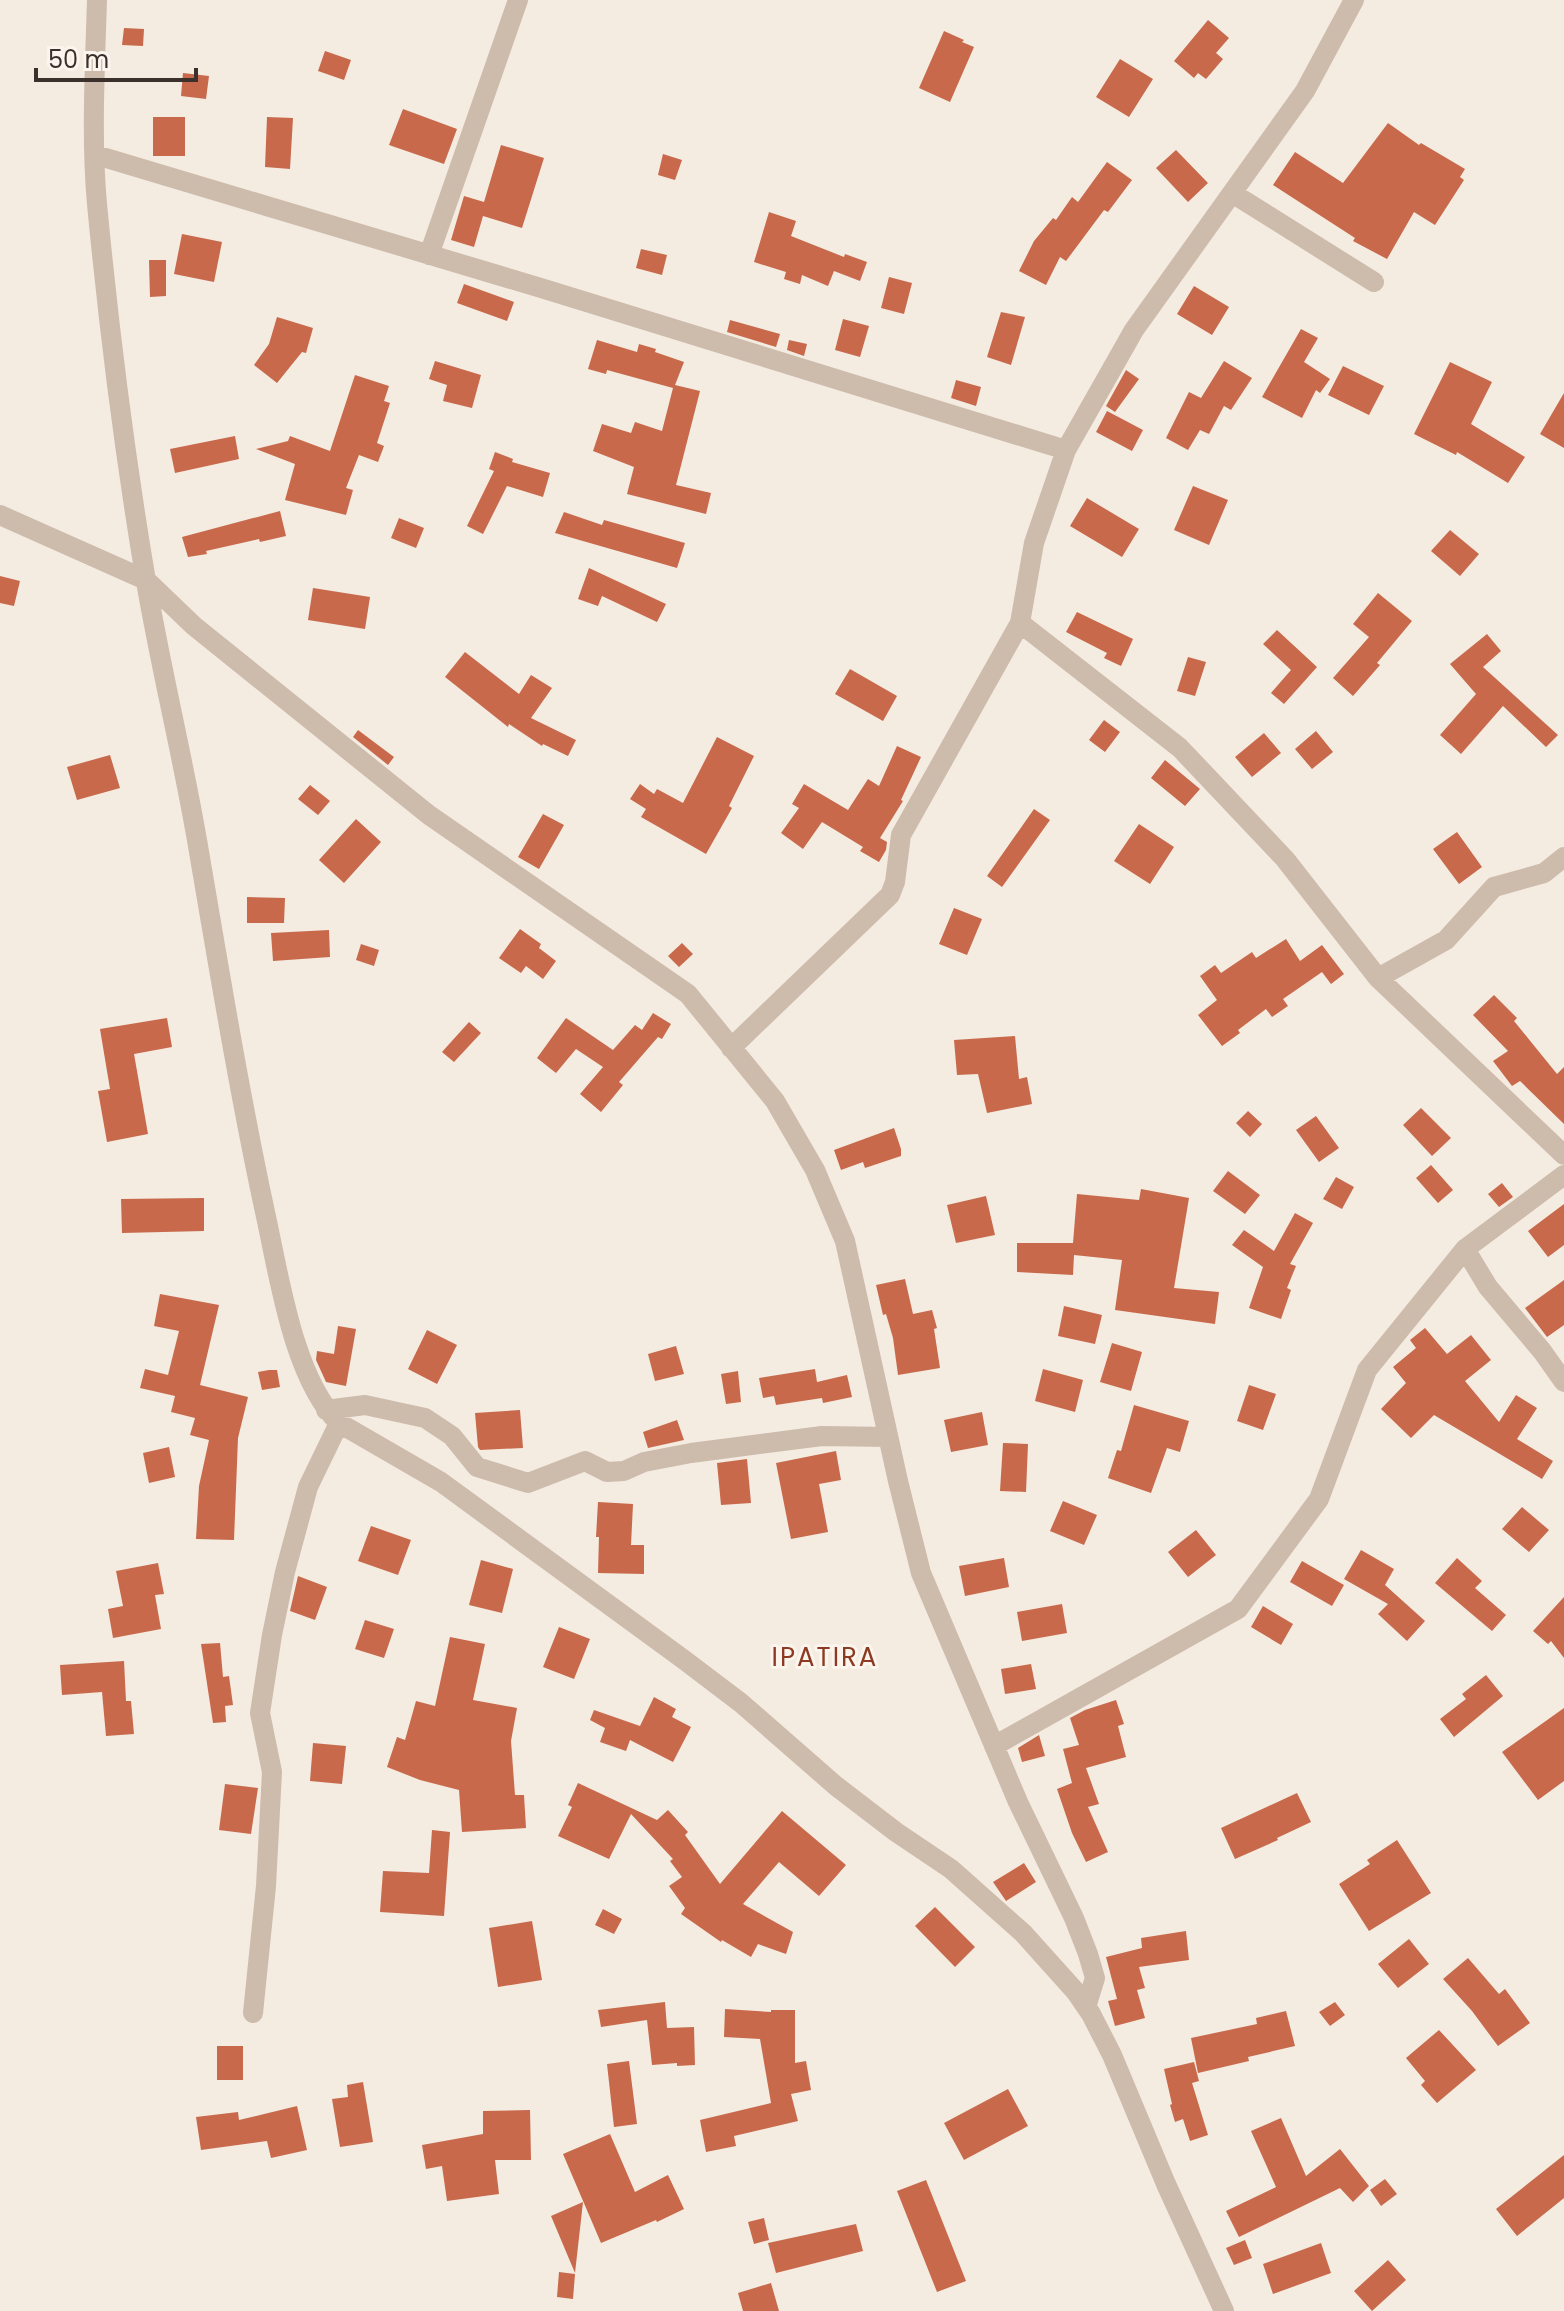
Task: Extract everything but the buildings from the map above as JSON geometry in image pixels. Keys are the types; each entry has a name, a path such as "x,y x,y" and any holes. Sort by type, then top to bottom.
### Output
{"street":[{"path":"97,0 97,201 128,465 146,580 188,791 241,1096 280,1284 299,1350 314,1387 332,1416 441,1482 573,1577 741,1703 836,1786 951,1869 1023,1933 1081,1999 1112,2055 1224,2311"},
{"path":"429,255 518,0"},
{"path":"731,1048 890,895 895,882 901,835 1020,623 1034,543 1066,450 1134,330 1305,91 1354,0"},
{"path":"96,155 1066,450"},
{"path":"1232,193 1374,282"},
{"path":"0,515 146,580 194,626 429,815 688,994 775,1101 815,1170 845,1241 921,1573 994,1746 1088,1954 1095,1978 1081,1999"},
{"path":"1020,623 1180,748 1285,859 1378,978 1564,1155"},
{"path":"1378,978 1446,940 1494,887 1544,873 1564,857"},
{"path":"994,1746 1238,1609 1319,1499 1367,1370 1465,1249 1564,1175"},
{"path":"1465,1249 1488,1287 1564,1382"},
{"path":"332,1416 365,1405 425,1418 452,1436 477,1467 528,1483 585,1461 607,1472 624,1471 644,1462 749,1445 822,1436 888,1437"},
{"path":"253,2013 266,1886 272,1772 260,1713 285,1572 308,1487 332,1416"}],"district":[{"name":"IPATIRA","path":"825,1657"}]}
